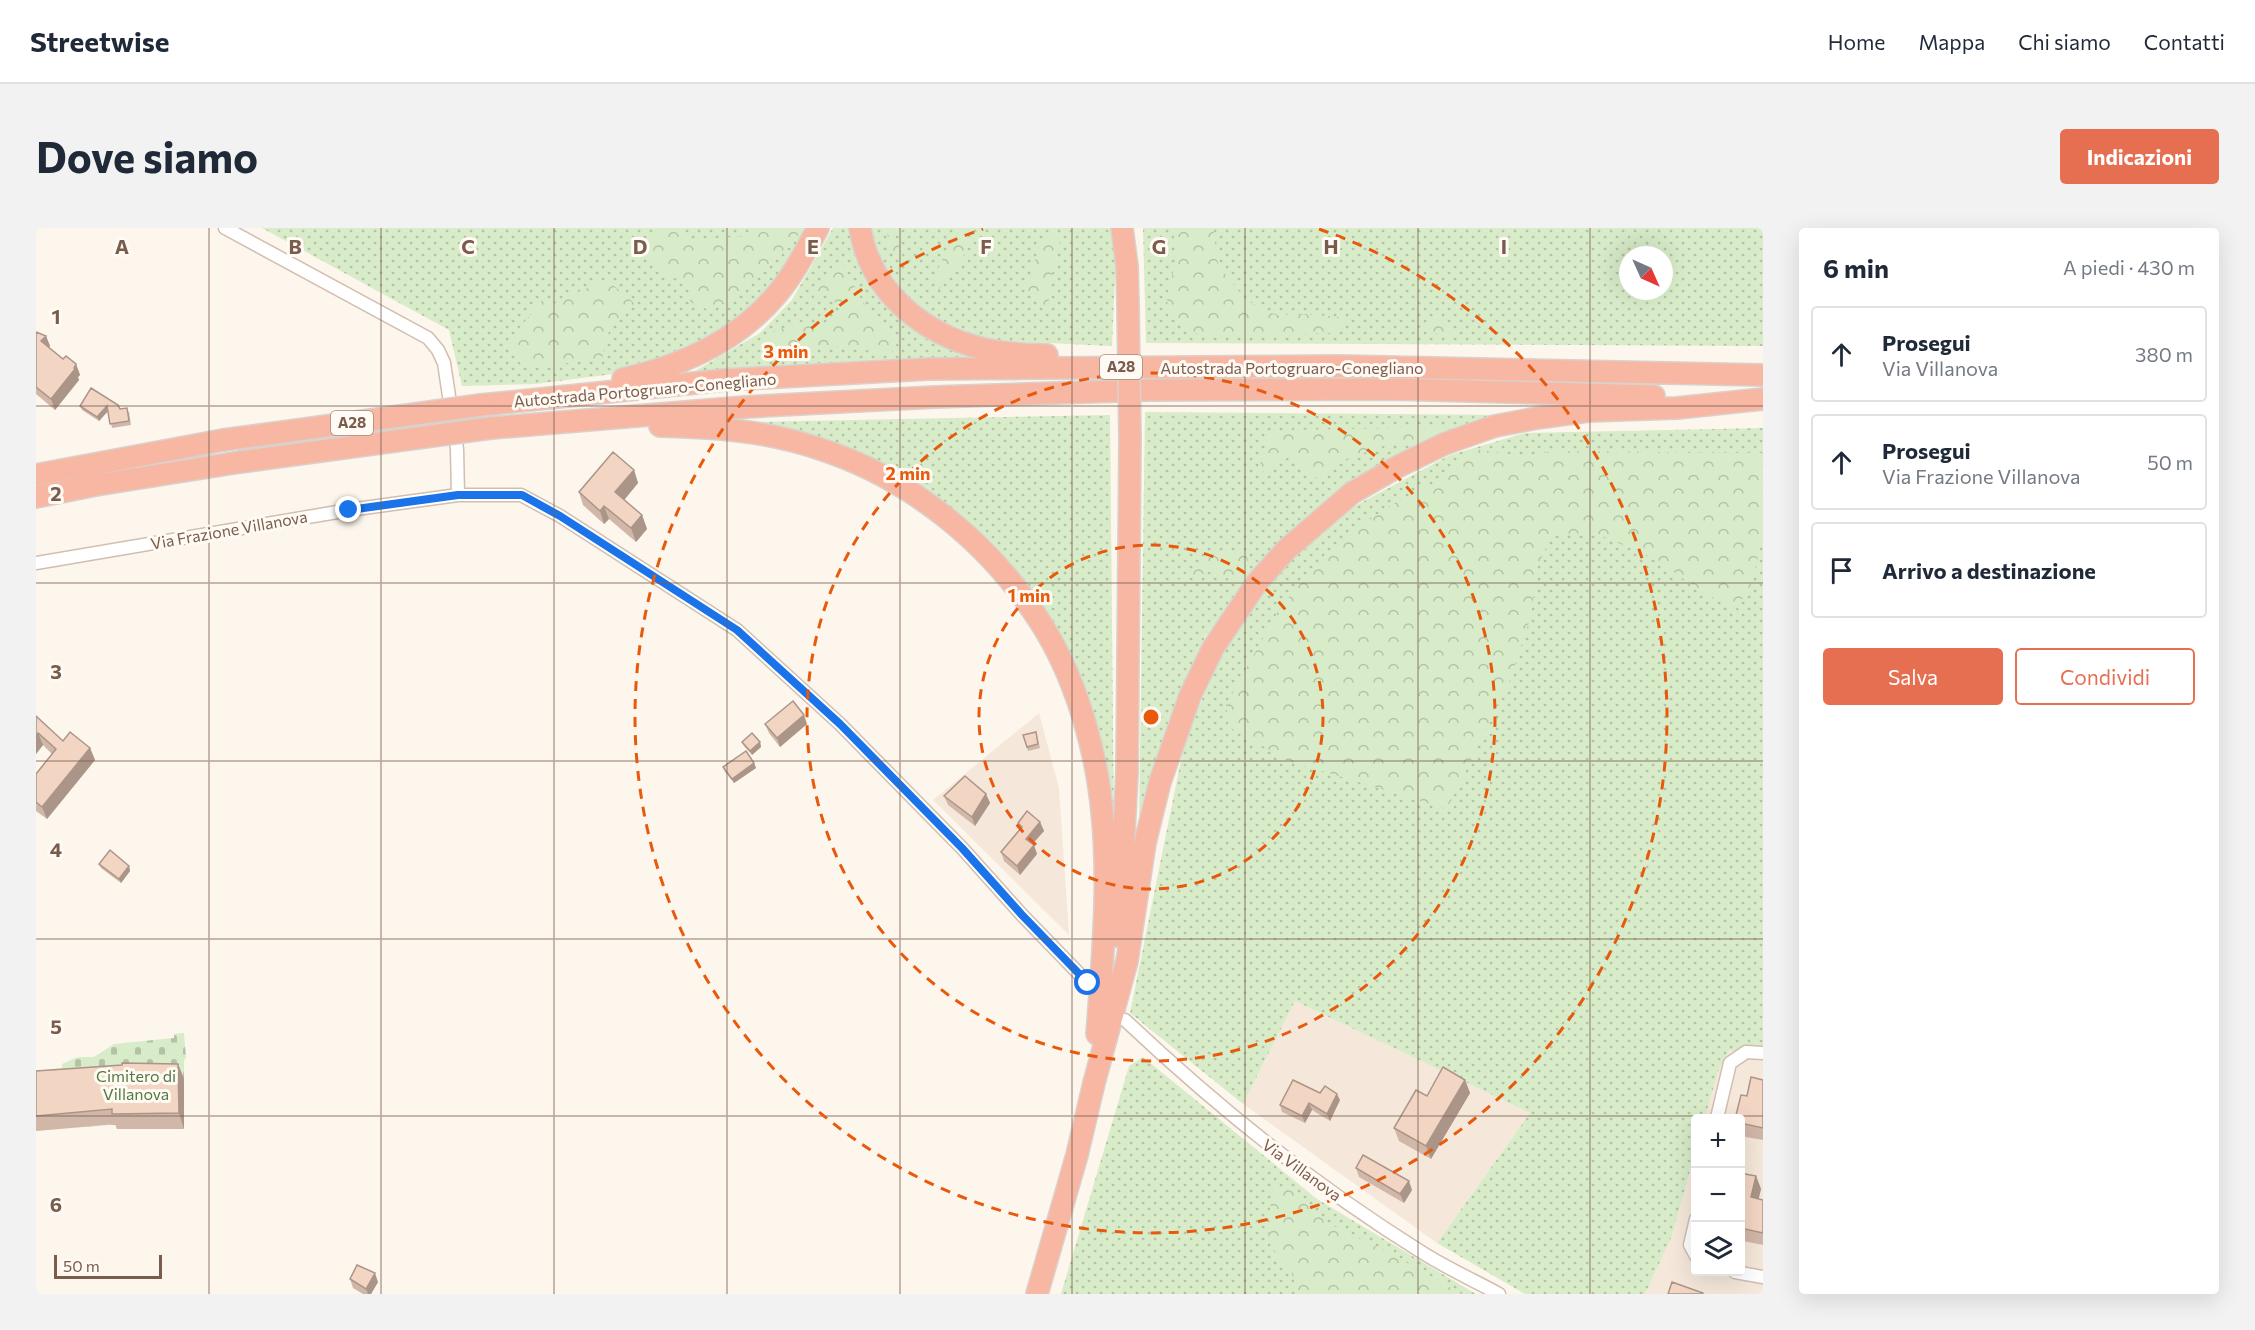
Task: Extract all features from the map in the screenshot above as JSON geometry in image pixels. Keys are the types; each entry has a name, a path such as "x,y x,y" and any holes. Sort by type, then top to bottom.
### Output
{"highway":[{"path":"539,399 648,374 715,347 756,315 777,294 819,228"},
{"path":"860,228 867,254 876,273 887,291 905,310 923,323 953,339 984,349 1050,356 1219,354 1341,366"},
{"path":"1094,1083 1120,911 1127,772 1130,439 1127,266 1122,228"},
{"name":"Autostrada Portogruaro-Conegliano","path":"36,475 223,440 481,405 724,380 928,369 1341,366 1763,375"},
{"name":"Autostrada Portogruaro-Conegliano","path":"36,497 240,462 491,428 745,407 935,397 1150,390 1403,390 1763,398"},
{"path":"1036,1294 1077,1155 1127,961 1145,843 1172,743 1190,696 1213,648 1258,581 1287,549 1352,493 1444,444 1495,426 1588,411 1677,408 1763,398"},
{"path":"554,423 693,427 756,433 816,447 858,463 892,480 922,501 985,553 1016,589 1044,628 1067,673 1083,716 1094,761 1103,820 1106,868 1103,958 1094,1083"}],"street":[{"path":"225,228 428,338 438,350 444,363 457,450 458,495 522,495 560,516 737,630 840,724 962,848 1022,915 1088,983"},
{"name":"Via Frazione Villanova","path":"36,563 349,510 458,495"},
{"name":"Via Villanova","path":"1125,1020 1185,1077 1303,1172 1423,1253 1498,1294"},
{"path":"1718,1114 1730,1063 1746,1052 1763,1053"},
{"path":"1745,1274 1763,1277"}],"shaded area":[{"path":"1039,713 1059,788 1069,935 933,800"},
{"path":"1295,1001 1530,1113 1437,1243 1243,1104"},
{"path":"1763,1046 1763,1294 1645,1294 1672,1236 1691,1167 1691,1276 1745,1276 1745,1114 1706,1114 1718,1072 1729,1050"}],"green space":[{"path":"262,228 810,228 778,281 735,327 702,349 621,373 535,384 462,386 449,330"},
{"path":"659,228 680,228 685,240 748,236 751,228 805,228 743,292 711,311 690,302 689,285 658,270 641,253 651,232"},
{"path":"833,228 852,228 855,258 885,303 979,356 695,371 760,333 792,300"},
{"path":"870,228 1111,228 1116,254 1112,346 987,340 919,311 885,273"},
{"path":"887,228 896,228 896,238 905,262 889,248"},
{"path":"958,228 974,228 961,262 935,294 936,273"},
{"path":"1143,228 1763,228 1763,346 1146,343"},
{"path":"1173,228 1213,228 1218,265 1246,300 1276,315 1307,314 1350,318 1334,333 1202,337 1168,315 1167,296 1176,261"},
{"path":"1053,233 1060,243 1050,282 1048,311 1025,290 1042,240"},
{"path":"833,266 844,266 862,301 887,329 900,339 889,356 851,346 832,346 798,352 771,347 768,333 801,322 816,326 836,320 841,307 826,295 813,298"},
{"path":"606,279 635,304 611,324 602,358 548,366 520,363 508,342 543,299 553,304"},
{"path":"1435,317 1455,337 1416,330"},
{"path":"1145,412 1511,415 1393,456 1320,505 1261,564 1205,637 1168,723 1139,824"},
{"path":"1110,415 1114,830 1075,674 952,514 746,422"},
{"path":"1454,427 1415,445 1392,443 1335,463 1320,480 1302,466 1294,454 1266,471 1257,473 1269,436 1285,430"},
{"path":"1763,428 1763,1056 1729,1050 1718,1072 1706,1114 1691,1114 1691,1167 1672,1236 1645,1294 1525,1294 1437,1243 1530,1113 1295,1001 1243,1104 1130,1013 1186,735 1225,648 1278,571 1355,506 1450,455 1525,433"},
{"path":"1472,449 1524,456 1554,451 1762,453 1763,537 1751,585 1735,611 1680,577 1660,561 1595,533 1552,534 1537,568 1531,616 1509,683 1447,809 1289,761 1229,727 1226,705 1277,613 1307,573 1340,540 1391,505 1436,482"},
{"path":"1212,551 1246,552 1250,570 1237,583 1212,571 1175,583"},
{"name":"Cimitero di Villanova","path":"184,1033 186,1057 184,1061 184,1129 117,1129 117,1125 111,1125 36,1131 36,1071 62,1068 62,1064 78,1057 94,1057 114,1044 174,1038 174,1034"},
{"path":"1143,1057 1317,1199 1476,1294 1061,1294 1129,1066"},
{"path":"1272,1187 1296,1192 1328,1223 1395,1256 1462,1294 1298,1294 1291,1271 1280,1260 1268,1240"}],"building":[{"path":"36,332 46,336 41,341 63,359 66,356 76,364 75,369 51,399 36,387"},
{"path":"91,388 118,405 120,409 127,408 129,421 110,424 107,406 97,417 80,406"},
{"path":"613,452 634,470 615,492 642,515 631,528 604,506 600,511 579,492"},
{"path":"793,701 804,715 777,738 765,724"},
{"path":"36,716 63,741 70,732 90,748 42,807 36,802 36,774 56,749 38,733 36,736"},
{"path":"1036,732 1038,744 1027,747 1023,735"},
{"path":"752,733 760,742 750,751 742,742"},
{"path":"746,751 754,763 732,779 723,767"},
{"path":"965,776 986,794 972,817 944,796"},
{"path":"1027,811 1040,822 1026,839 1034,845 1017,866 1001,852 1022,827 1018,823"},
{"path":"110,850 129,866 119,879 99,864"},
{"path":"122,1063 178,1064 179,1113 112,1114 112,1109 36,1116 36,1071 122,1065"},
{"path":"1443,1067 1465,1080 1426,1146 1394,1128 1416,1090 1427,1096"},
{"path":"1751,1077 1763,1080 1763,1128 1745,1124 1745,1114 1736,1114 1741,1095 1747,1096"},
{"path":"1293,1080 1320,1093 1325,1086 1337,1094 1327,1114 1309,1103 1302,1116 1280,1105"},
{"path":"1363,1155 1409,1181 1400,1194 1356,1168"},
{"path":"1745,1174 1756,1176 1751,1197 1763,1200 1763,1233 1745,1229"},
{"path":"357,1265 375,1273 366,1289 350,1279"},
{"path":"1672,1282 1703,1293 1668,1294"}],"route":[{"path":"349,510 458,495 522,495 560,516 737,630 840,724 962,848 1022,915 1088,983"}]}
